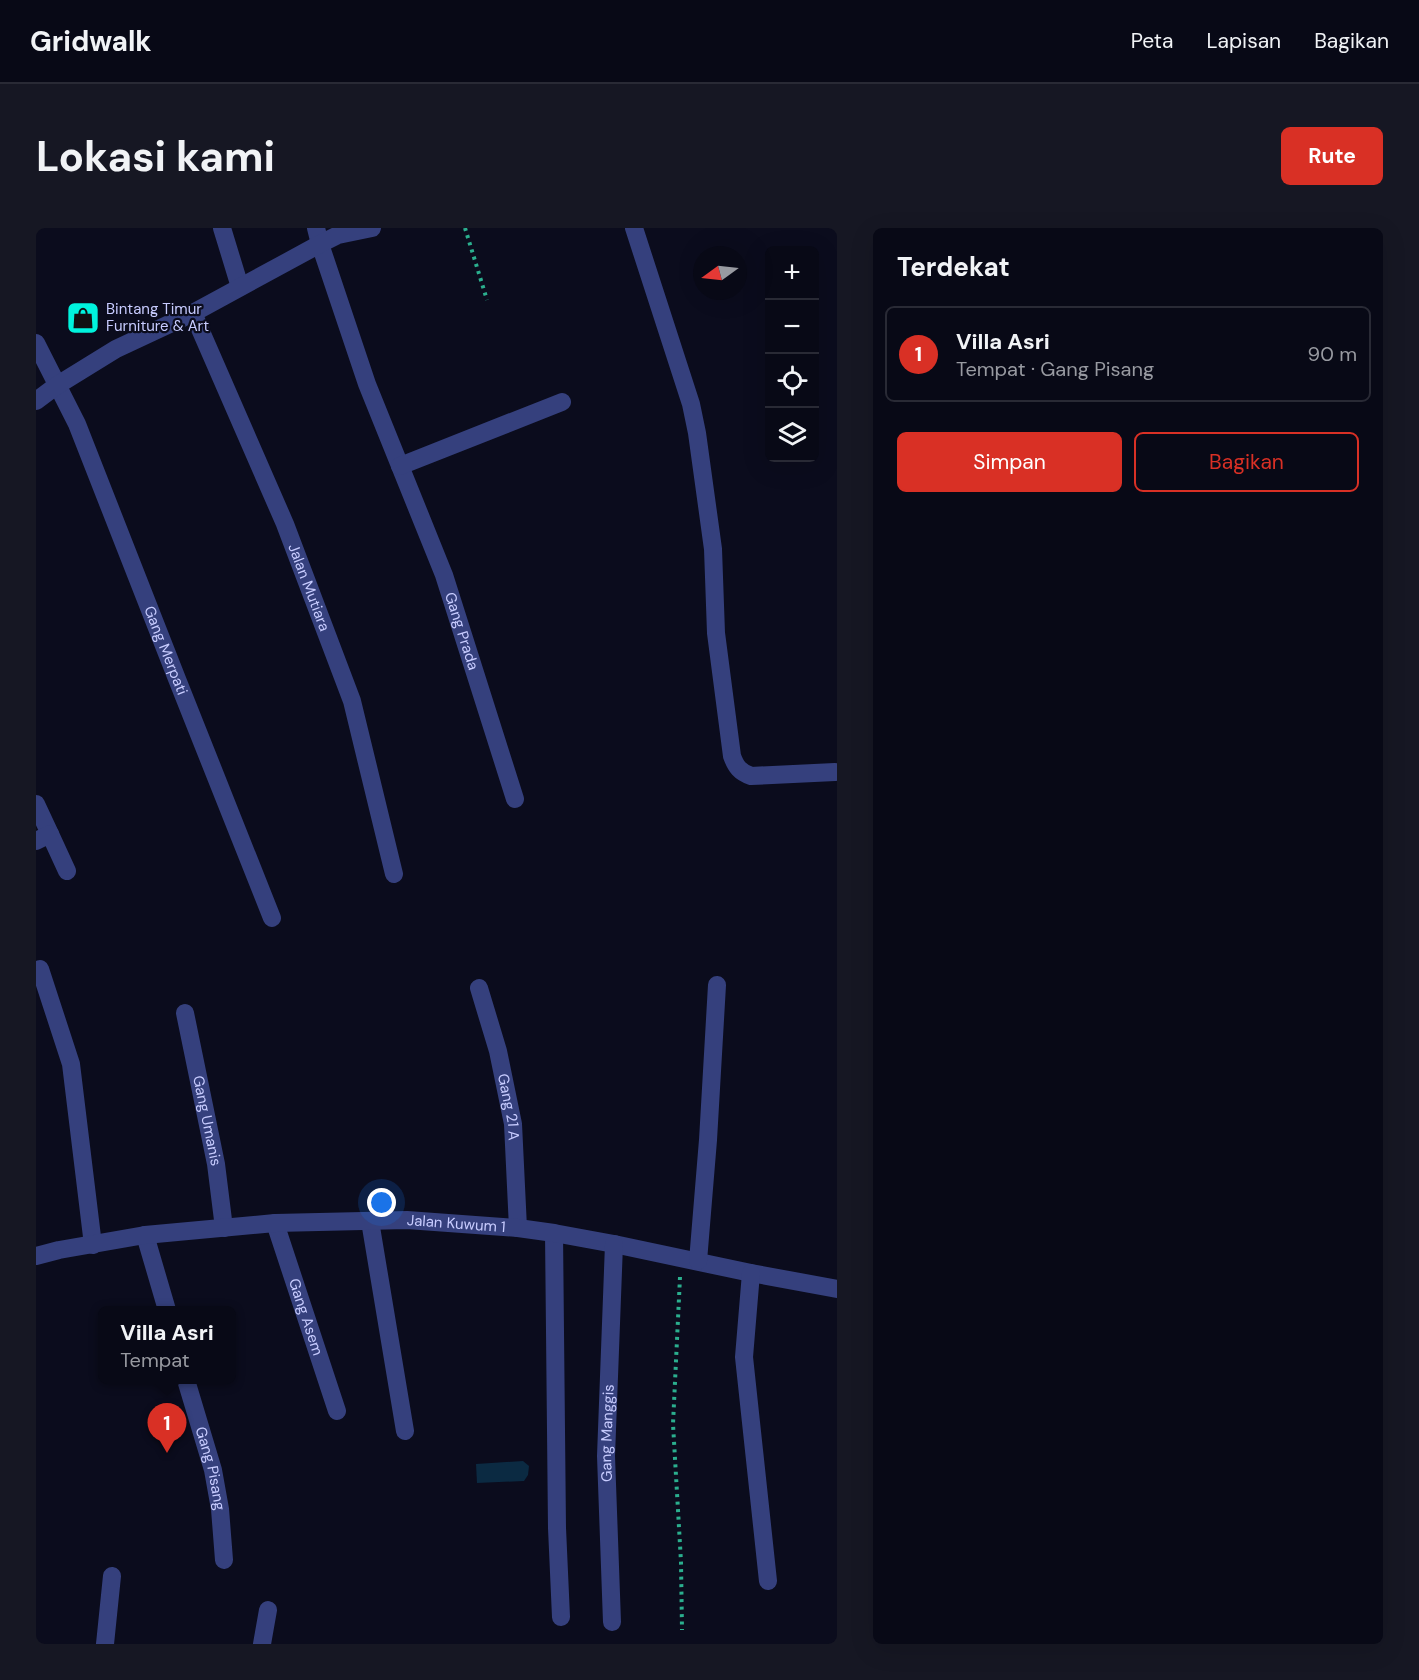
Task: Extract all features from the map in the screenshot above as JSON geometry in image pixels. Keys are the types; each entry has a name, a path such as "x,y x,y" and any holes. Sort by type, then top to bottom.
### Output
{"street":[{"path":"222,228 240,287"},
{"path":"36,401 116,349 193,313 240,287 318,236 338,235 372,228"},
{"path":"634,228 691,404 697,433 713,549 716,633 732,756 742,773 751,776 835,772"},
{"name":"Gang Prada","path":"318,236 367,384 444,575 514,799"},
{"name":"Jalan Mutiara","path":"193,313 285,524 351,701 394,874"},
{"name":"Gang Merpati","path":"36,343 77,424 272,918"},
{"path":"400,466 562,402"},
{"path":"36,804 43,838 68,871"},
{"path":"40,969 71,1064 93,1245"},
{"path":"689,1260 708,1140 717,985"},
{"name":"Gang 21 A","path":"478,988 498,1051 513,1124 518,1228"},
{"name":"Gang Umanis","path":"185,1013 212,1144 224,1228"},
{"name":"Jalan Kuwum 1","path":"36,1256 145,1235 275,1223 407,1220 518,1228 554,1233 837,1289"},
{"path":"370,1221 405,1431"},
{"name":"Gang Asem","path":"275,1223 338,1411"},
{"path":"554,1233 557,1528 561,1617"},
{"path":"145,1235 166,1306"},
{"name":"Gang Manggis","path":"612,1622 606,1456 614,1244"},
{"path":"752,1274 744,1357 768,1581"},
{"name":"Gang Pisang","path":"187,1384 213,1470 220,1509 224,1560"},
{"path":"105,1644 112,1576"},
{"path":"262,1644 268,1610"}],"path":[{"path":"465,228 487,300"},
{"path":"682,1630 681,1562 673,1424 689,1260"}],"water":[{"path":"523,1461 529,1466 528,1475 524,1481 477,1483 476,1464"}],"place":[{"name":"Bintang Timur Furniture & Art","path":"83,318"},
{"name":"Villa Asri","path":"167,1453"}]}
